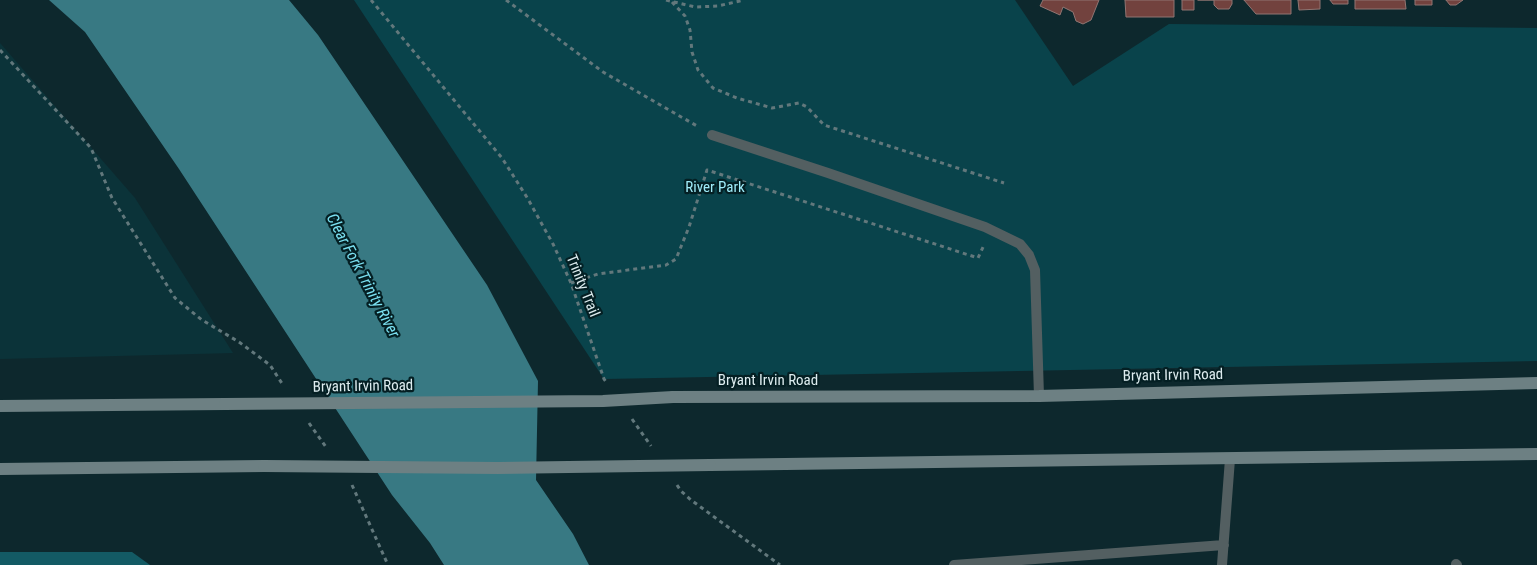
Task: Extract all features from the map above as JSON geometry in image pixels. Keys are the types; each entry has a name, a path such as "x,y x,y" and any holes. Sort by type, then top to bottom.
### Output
{"main road":[{"name":"Bryant Irvin Road","path":"0,406 603,401 673,397 1039,396 1537,383"},
{"path":"0,469 264,466 498,468 1534,455"}],"lane":[{"path":"712,135 828,173 990,230 1020,244 1029,255 1036,270 1039,396"},
{"path":"1222,565 1230,458"},
{"path":"954,565 1224,545"}],"path":[{"name":"Trinity Trail","path":"371,0 502,158 549,236 571,283 604,379 610,387"},
{"path":"506,0 603,72 712,135"},
{"path":"666,0 694,7 718,6 744,0"},
{"path":"672,2 685,16 690,30 692,52 698,70 713,88 737,98 772,108 800,103 807,107 824,125 1004,183"},
{"path":"0,50 91,148 112,198 175,298 202,320 239,342 270,365 286,388"},
{"path":"571,283 598,274 666,265 676,259 689,227 707,170 978,258 990,230"},
{"path":"632,418 654,450"},
{"path":"307,419 328,450"},
{"path":"349,481 388,565"},
{"path":"676,482 691,500 780,565"}],"shaded area":[{"path":"0,43 135,198 233,353 0,359"},
{"path":"0,552 132,552 150,565 0,565"}],"green space":[{"name":"River Park","path":"354,0 1015,0 1073,86 1169,24 1537,28 1537,361 604,379"}],"water":[{"name":"Clear Fork Trinity River","path":"49,0 289,0 318,35 487,285 538,381 536,480 573,534 589,565 444,565 430,543 392,495 179,169 85,32"}],"building":[{"path":"1043,0 1099,0 1091,20 1083,24 1076,21 1073,12 1063,7 1060,15 1040,6"},
{"path":"1125,0 1174,0 1174,17 1126,17"},
{"path":"1182,0 1194,0 1194,10 1182,10"},
{"path":"1214,0 1232,0 1232,4 1229,9 1218,9 1214,5"},
{"path":"1244,0 1291,0 1291,14 1256,14"},
{"path":"1298,0 1320,0 1320,9 1299,10"},
{"path":"1330,0 1348,0 1348,4 1333,4"},
{"path":"1355,0 1405,0 1406,9 1355,9"},
{"path":"1415,0 1432,0 1432,5 1415,5"},
{"path":"1446,0 1463,0 1456,5 1450,5"}]}
